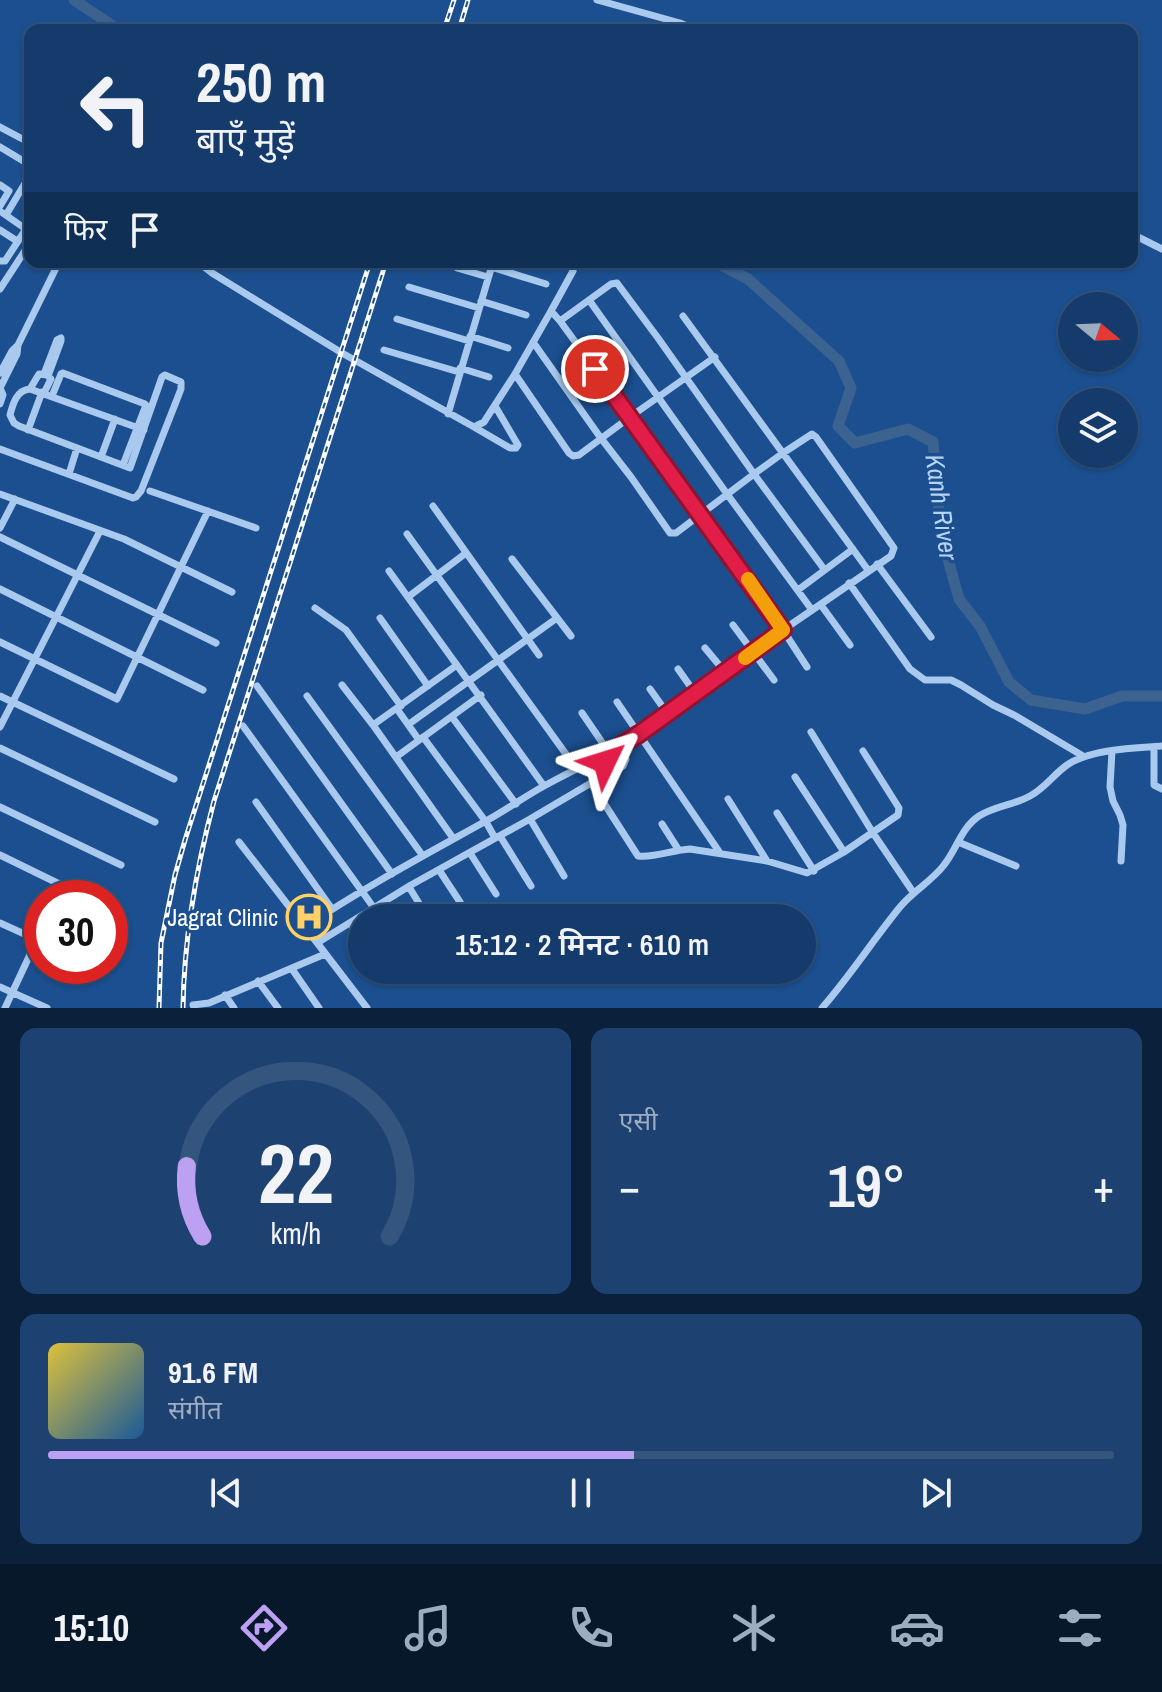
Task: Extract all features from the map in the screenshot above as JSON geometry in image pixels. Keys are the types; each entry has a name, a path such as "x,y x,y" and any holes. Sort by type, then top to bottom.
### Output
{"street":[{"path":"597,0 682,24"},
{"path":"0,127 24,140"},
{"path":"0,147 24,161"},
{"path":"2,211 24,183"},
{"path":"0,185 9,191 2,211"},
{"path":"2,211 24,226"},
{"path":"0,230 17,241"},
{"path":"0,261 5,261 24,233"},
{"path":"1138,237 1162,249"},
{"path":"0,289 24,252"},
{"path":"0,373 18,345 56,268"},
{"path":"206,268 342,353 514,449 518,445 495,406"},
{"path":"457,268 488,277"},
{"path":"448,414 491,268"},
{"path":"500,268 546,284"},
{"path":"507,272 508,268"},
{"path":"474,427 484,422 495,406 573,271"},
{"path":"560,321 611,284 617,283 824,569"},
{"path":"409,287 526,315"},
{"path":"589,300 812,610"},
{"path":"551,311 700,513 807,667"},
{"path":"683,316 868,570"},
{"path":"397,319 508,348"},
{"path":"305,927 453,838 617,748 891,556 892,544 815,435 809,435 783,453 673,534 533,342"},
{"path":"18,345 1,396 14,423 147,474"},
{"path":"384,350 489,377"},
{"path":"46,375 55,352"},
{"path":"515,374 573,456 579,455 715,357"},
{"path":"46,394 63,373 148,406"},
{"path":"28,430 51,379 46,375 38,376 30,389"},
{"path":"0,449 133,498 139,495 181,389 181,382 163,376 148,406 126,466"},
{"path":"8,415 22,390 30,389 140,428"},
{"path":"1,396 18,395"},
{"path":"101,457 115,419"},
{"path":"69,474 77,448"},
{"path":"150,491 256,528"},
{"path":"0,494 124,539 232,592"},
{"path":"0,528 15,499"},
{"path":"433,506 539,655"},
{"path":"0,642 117,699 208,511"},
{"path":"0,727 100,531"},
{"path":"407,534 576,768"},
{"path":"0,537 216,643"},
{"path":"798,590 853,549"},
{"path":"408,597 466,553"},
{"path":"512,559 571,636"},
{"path":"877,564 931,637"},
{"path":"389,571 544,786"},
{"path":"849,583 910,669 919,677 925,680 951,680 1083,756"},
{"path":"0,589 203,690"},
{"path":"821,605 850,645"},
{"path":"315,608 346,630 409,724 486,822 531,886"},
{"path":"380,618 428,686"},
{"path":"409,724 557,618"},
{"path":"733,625 774,680"},
{"path":"705,648 725,672"},
{"path":"373,725 457,665"},
{"path":"678,669 695,693"},
{"path":"342,685 453,838"},
{"path":"257,686 392,874"},
{"path":"650,689 667,713"},
{"path":"396,757 481,695"},
{"path":"0,696 174,779"},
{"path":"307,696 423,856"},
{"path":"617,702 720,853"},
{"path":"582,713 606,754 606,765 613,770"},
{"path":"452,717 516,804"},
{"path":"243,726 362,891 375,904"},
{"path":"811,732 913,892"},
{"path":"822,1008 900,907 943,867 964,830 980,816 1028,797 1069,763 1083,756 1112,751 1158,746 1154,785 1162,789"},
{"path":"0,748 155,822"},
{"path":"380,904 613,770 621,769 626,759 624,752 617,748"},
{"path":"591,783 638,856 649,857 690,849 767,861 807,873 873,833 900,812 863,751"},
{"path":"1112,751 1110,787 1123,825 1121,861"},
{"path":"795,777 844,852"},
{"path":"728,799 767,861"},
{"path":"256,802 332,909"},
{"path":"0,807 121,865"},
{"path":"777,813 814,871"},
{"path":"530,819 564,876"},
{"path":"662,824 678,849"},
{"path":"239,842 364,1008"},
{"path":"958,842 1016,866"},
{"path":"470,853 496,894"},
{"path":"0,855 51,880"},
{"path":"439,870 460,902"},
{"path":"409,887 419,904"},
{"path":"0,923 24,934"},
{"path":"317,943 348,924"},
{"path":"193,1005 209,1006 225,995 325,954"},
{"path":"5,1008 24,969"},
{"path":"292,969 319,1008"},
{"path":"258,981 278,1008"},
{"path":"0,987 47,1008"},
{"path":"225,995 234,1008"}],"waterway":[{"name":"Kanh River","path":"74,0 110,24"},
{"name":"Kanh River","path":"727,268 748,279 839,361 851,388 838,426 855,443 908,429 933,442 941,534 959,599 980,626 1009,682 1031,700 1085,709 1122,696 1162,696"}],"railway":[{"path":"446,24 454,0"},
{"path":"461,24 468,0"},
{"path":"159,1008 161,943 175,875 368,268"},
{"path":"183,1008 192,903 214,801 384,268"}],"slow traffic":[{"path":"745,658 783,630 748,579"}],"place":[{"name":"Jagrat Clinic","path":"309,917"}],"route":[{"path":"595,369 783,630 639,734 608,751 605,762"}]}
